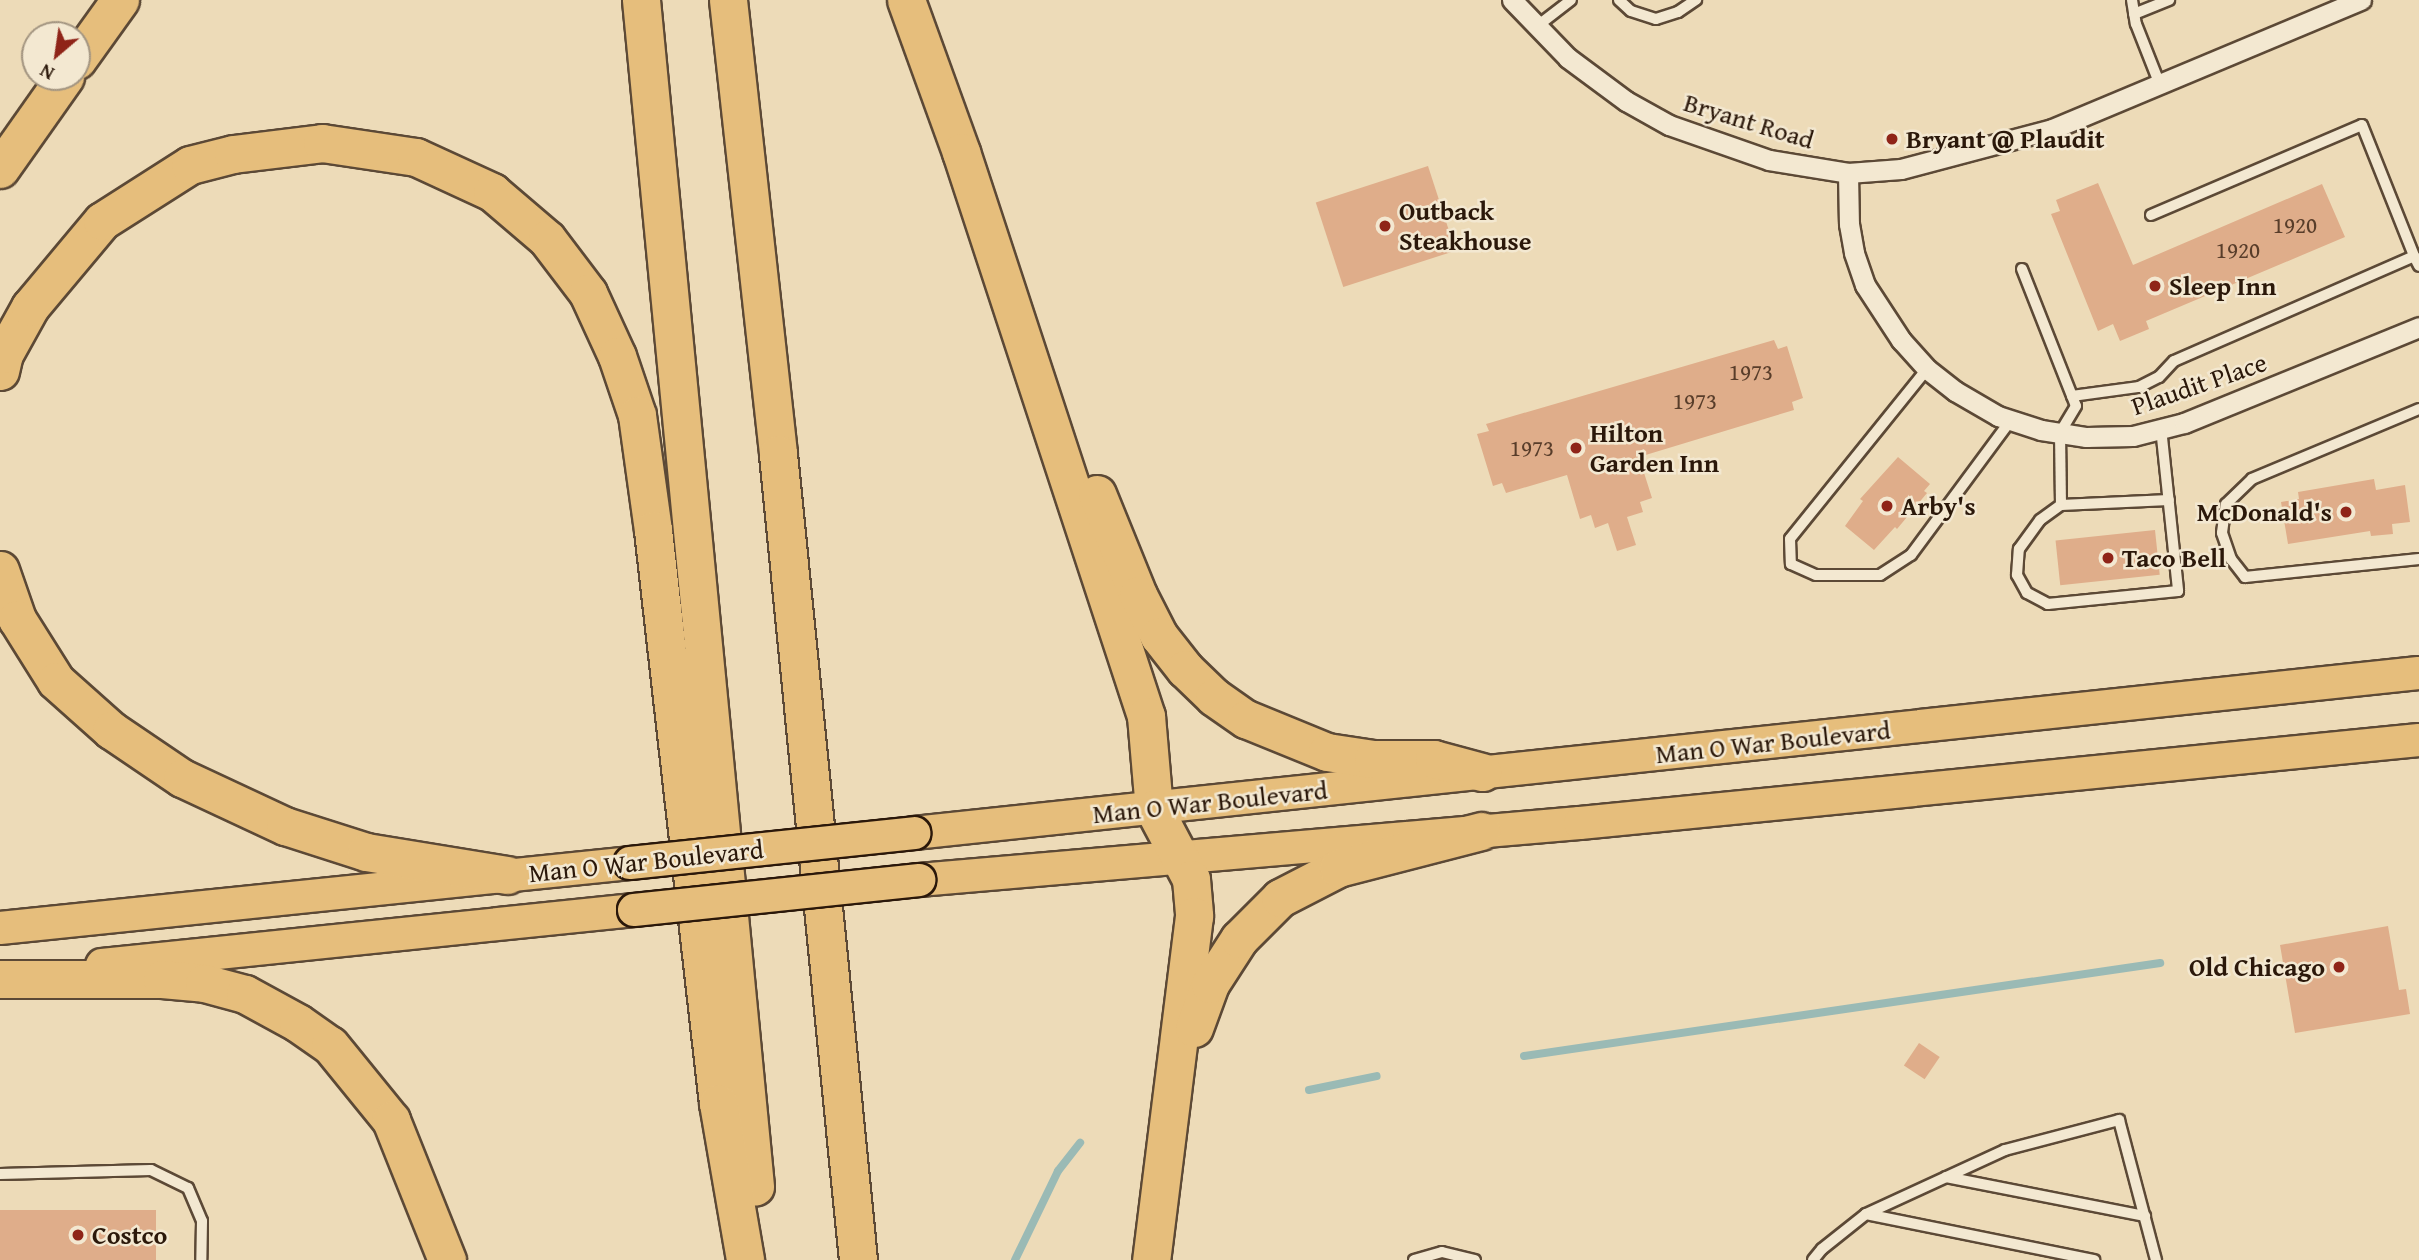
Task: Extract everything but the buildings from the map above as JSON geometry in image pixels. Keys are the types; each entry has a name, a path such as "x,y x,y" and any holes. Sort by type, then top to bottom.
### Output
{"highway":[{"path":"91,40 120,0"},
{"path":"641,0 762,1260"},
{"path":"729,0 778,454 858,1260"},
{"path":"906,0 977,202 1146,716 1154,809 1191,879 1194,916 1151,1260"},
{"path":"0,169 55,91"},
{"path":"0,371 4,354 30,307 102,221 190,166 233,154 322,143 416,157 492,192 547,239 588,293 617,356 637,415 653,530 718,1103 745,1260"},
{"path":"977,202 1138,595 1159,636 1185,669 1214,697 1246,719 1327,752 1373,759 1434,759 1482,772"},
{"path":"0,570 17,619 56,681 111,730 181,778 285,827 366,852 507,875"},
{"path":"1168,1124 1190,1038 1210,984 1239,939 1257,919 1280,898 1338,868 1481,831"},
{"path":"0,977 162,979 204,983 245,994 298,1023 330,1045 391,1120 447,1260"}],"main road":[{"name":"Man O War Boulevard","path":"0,928 1154,809 2419,673"},
{"name":"Man O War Boulevard","path":"0,977 919,880 1179,855 1580,823 2419,740"}],"street":[{"name":"Bryant Road","path":"1512,0 1536,28 1568,58 1626,101 1669,125 1769,160 1819,171 1848,173 1900,169 2052,129 2361,0"},
{"name":"Plaudit Place","path":"1848,173 1849,224 1854,253 1865,285 1885,318 1927,369 1955,391 2012,420 2086,437 2133,436 2251,398 2418,332"}],"lane":[{"path":"1536,28 1571,0"},
{"path":"1619,0 1632,11 1656,19 1678,12 1696,0"},
{"path":"2132,0 2134,14 2160,85"},
{"path":"2134,14 2169,0"},
{"path":"2151,215 2362,125 2419,266"},
{"path":"2072,396 2139,387 2159,377 2174,361 2414,256"},
{"path":"2022,269 2076,406 2060,433 2061,505"},
{"path":"1927,369 1790,539 1791,564 1816,575 1880,575 1912,555 2012,420"},
{"path":"2419,409 2252,479 2226,504 2222,533 2231,559 2245,577 2419,559"},
{"path":"2161,428 2169,500 2178,591 2048,604 2027,593 2017,575 2019,549 2040,520 2061,505 2169,500"},
{"path":"1813,1260 1822,1249 1866,1214 2004,1150 2119,1120 2156,1260"},
{"path":"0,1174 151,1170 188,1188 202,1221 201,1260"},
{"path":"1946,1177 2145,1216"},
{"path":"1866,1214 2094,1260"},
{"path":"1413,1260 1442,1252 1475,1260"}],"waterway":[{"path":"1524,1056 2160,963"},
{"path":"1309,1090 1377,1076"},
{"path":"1015,1260 1058,1171 1080,1143"}],"place":[{"name":"Bryant @ Plaudit","path":"1892,139"},
{"name":"Outback Steakhouse","path":"1385,226"},
{"name":"Sleep Inn","path":"2155,286"},
{"name":"Hilton Garden Inn","path":"1576,448"},
{"name":"Arby's","path":"1887,506"},
{"name":"McDonald's","path":"2346,512"},
{"name":"Taco Bell","path":"2108,558"},
{"name":"Old Chicago","path":"2339,967"},
{"name":"Costco","path":"78,1235"}]}
